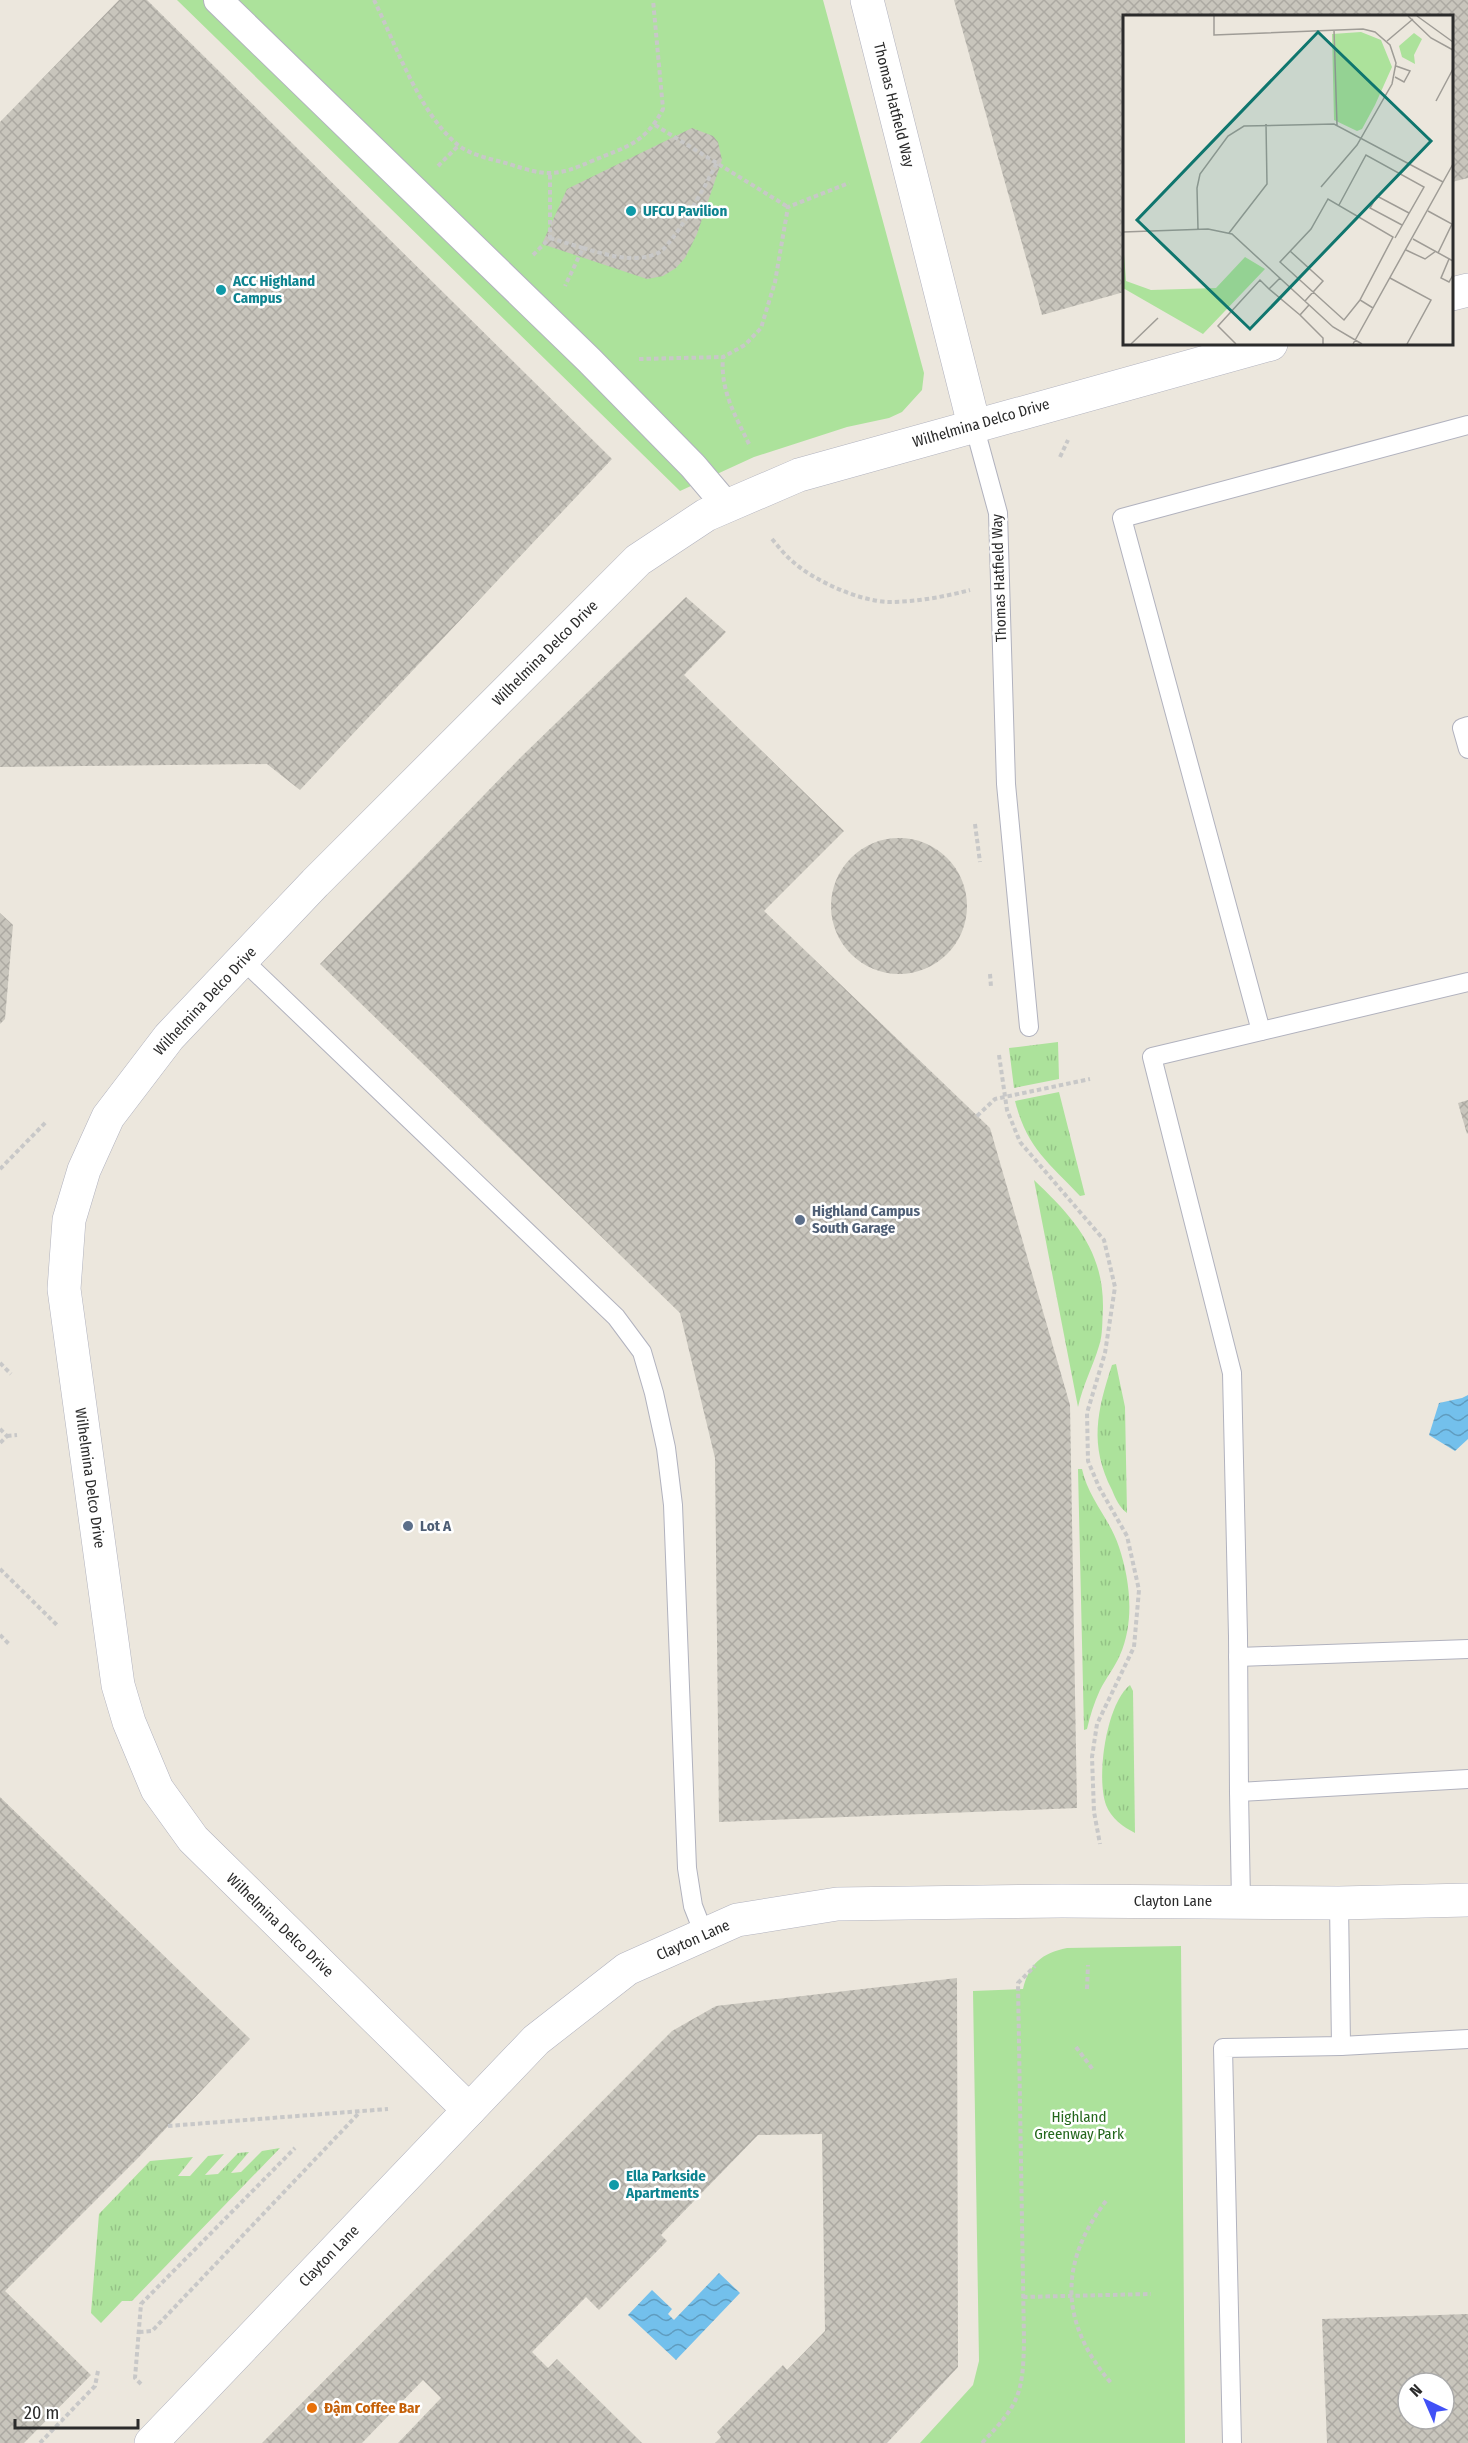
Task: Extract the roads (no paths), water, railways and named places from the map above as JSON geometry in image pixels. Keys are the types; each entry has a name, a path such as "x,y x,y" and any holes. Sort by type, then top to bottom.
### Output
{"street":[{"path":"218,0 589,360 693,466 726,506"},
{"name":"Thomas Hatfield Way","path":"867,0 974,425"},
{"path":"1453,294 1468,290"},
{"name":"Wilhelmina Delco Drive","path":"469,2110 193,1839 157,1789 129,1722 118,1685 64,1288 69,1220 84,1170 108,1117 169,1037 315,883 638,560 706,515 799,475 1267,345"},
{"name":"Clayton Lane","path":"151,2443 536,2040 627,1969 737,1920 837,1904 1062,1900 1339,1903 1468,1900"}],"lane":[{"name":"Thomas Hatfield Way","path":"974,425 998,513 1006,784 1029,1027"},
{"path":"1261,1031 1122,518 1468,425"},
{"path":"1468,726 1462,728 1468,749"},
{"path":"243,960 616,1317 642,1352 666,1448 673,1505 687,1868 693,1906 704,1934"},
{"path":"1241,1902 1232,1373 1152,1058 1468,982"},
{"path":"1238,1657 1468,1649"},
{"path":"1239,1792 1468,1779"},
{"path":"1339,1903 1341,2046"},
{"path":"1232,2443 1223,2048 1341,2046 1468,2039"}],"water":[{"path":"1468,1395 1468,1439 1455,1451 1429,1435 1439,1403"},
{"path":"719,2273 740,2293 676,2360 628,2315 652,2290 672,2309 668,2314 674,2320"}],"place":[{"name":"UFCU Pavilion","path":"631,211"},
{"name":"ACC Highland Campus","path":"221,290"},
{"name":"Highland Campus South Garage","path":"800,1220"},
{"name":"Lot A","path":"408,1526"},
{"name":"Ella Parkside Apartments","path":"614,2185"},
{"name":"Đậm Coffee Bar","path":"312,2408"}],"park label":[{"name":"Highland Greenway Park","path":"1079,2126"}]}
